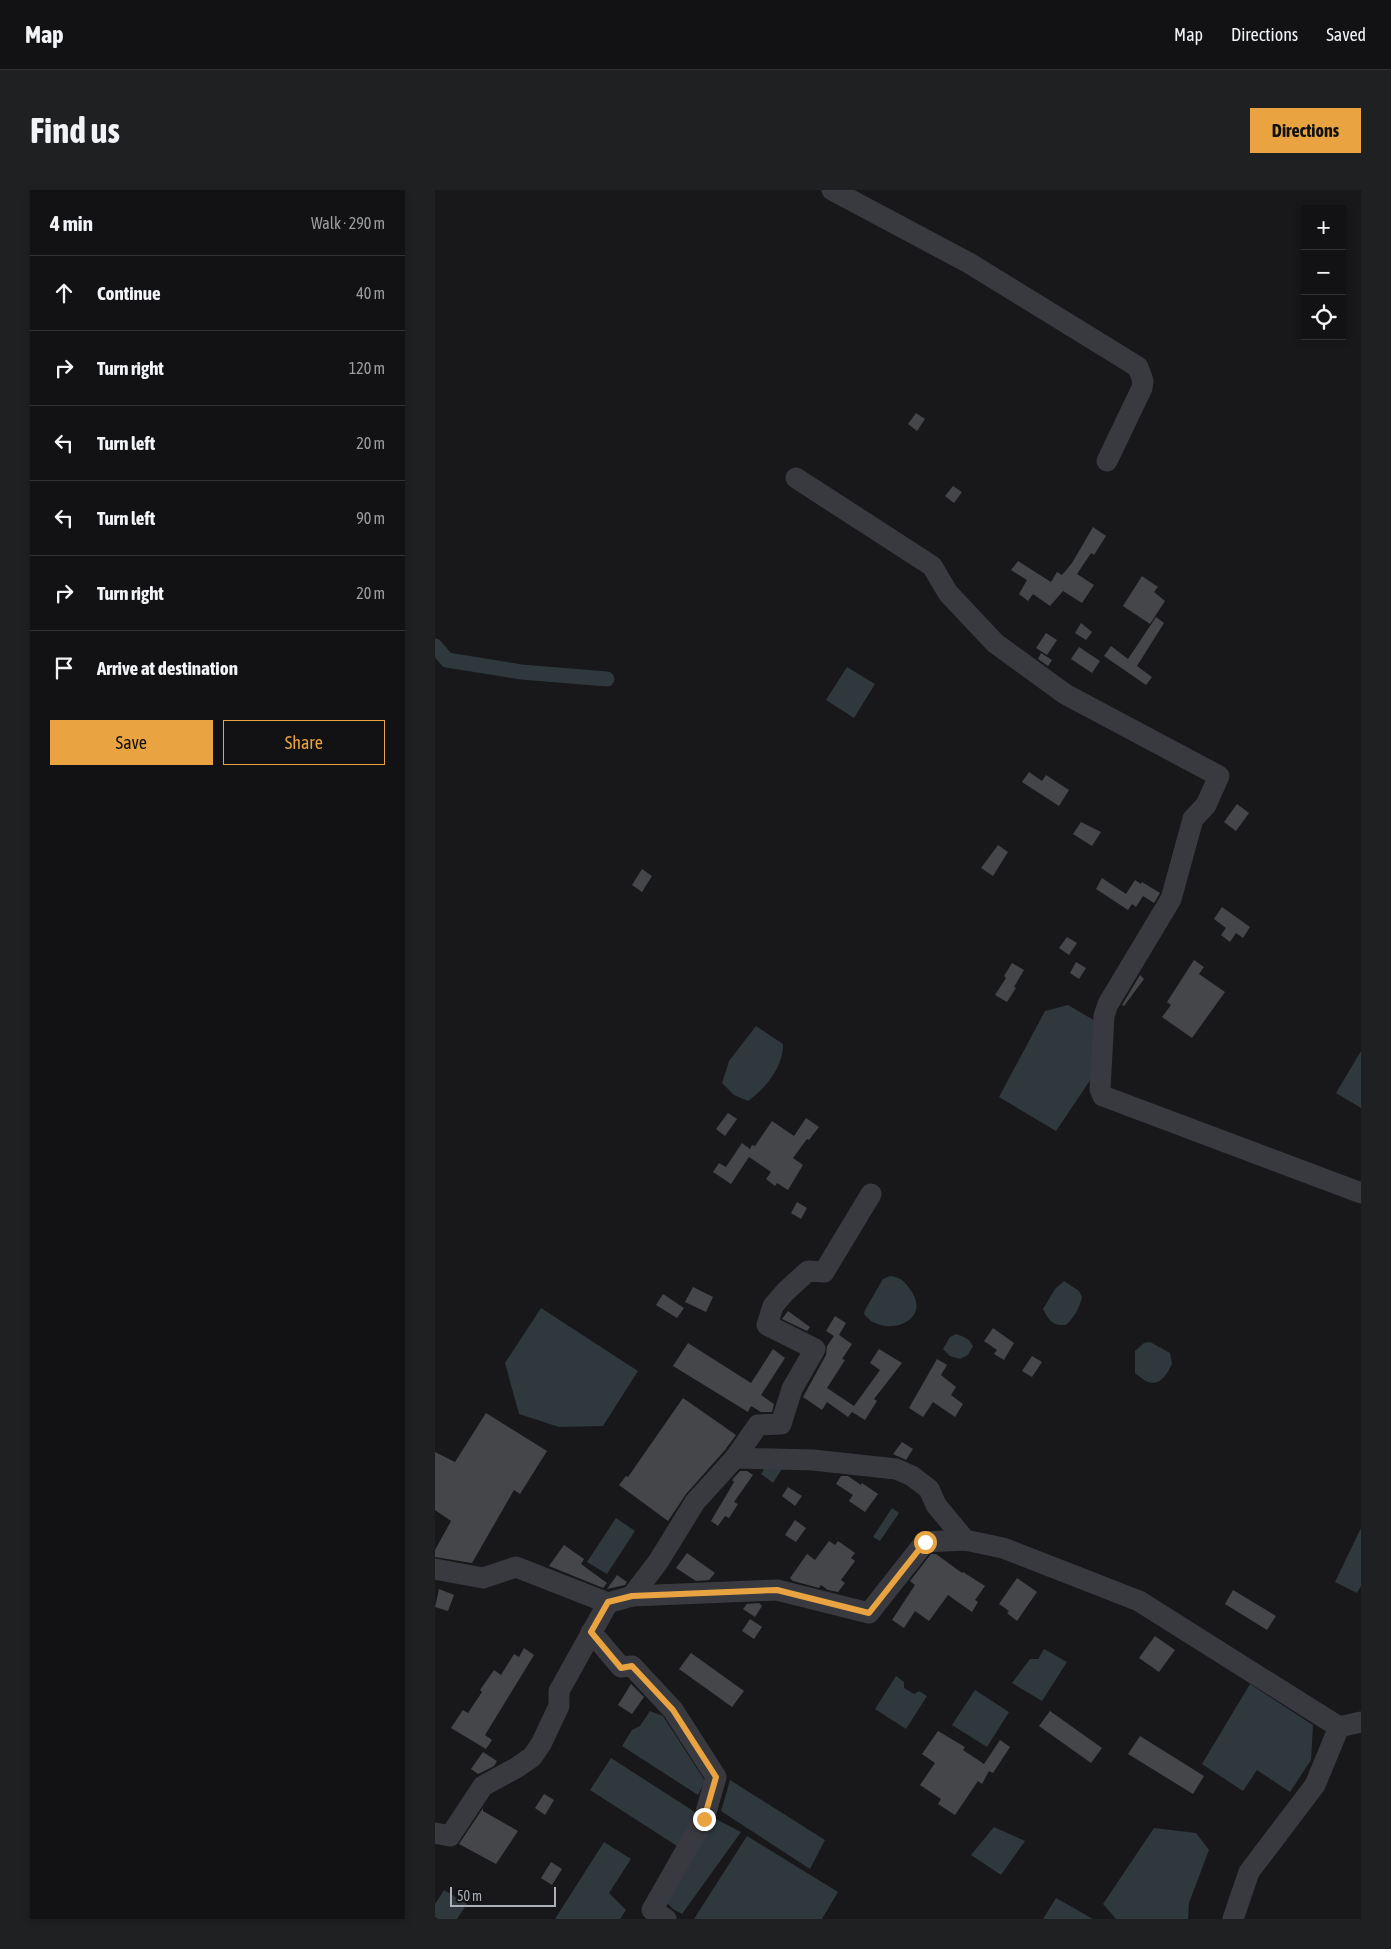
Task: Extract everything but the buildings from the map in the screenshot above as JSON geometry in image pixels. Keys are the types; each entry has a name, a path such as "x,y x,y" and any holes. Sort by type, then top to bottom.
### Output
{"street":[{"path":"832,190 969,263 1138,367 1143,381 1142,388 1107,461"},
{"path":"796,478 932,566 948,593 995,643 1065,694 1219,776 1206,805 1193,819 1171,899 1108,1004 1104,1016 1100,1089 1103,1096 1361,1193"},
{"path":"632,1596 659,1562 695,1502 735,1458 758,1425 781,1424 792,1389 815,1349 767,1325 773,1306 785,1292 808,1272 824,1272 871,1194"},
{"path":"735,1458 813,1460 896,1469 912,1476 929,1489 936,1505 965,1540"},
{"path":"435,1569 483,1578 516,1567 608,1602 632,1596 777,1590 869,1613 925,1542 965,1540 1003,1548 1139,1601 1339,1728 1361,1722"},
{"path":"435,1833 450,1836 483,1786 532,1757 541,1744 559,1706 559,1691 608,1602"},
{"path":"591,1632 621,1668 632,1666 673,1710 716,1777 704,1819 652,1910 666,1919"},
{"path":"1233,1919 1249,1872 1315,1785 1339,1728"}],"shaded area":[{"path":"847,667 875,684 854,718 826,700"},
{"path":"1068,1005 1097,1022 1093,1076 1056,1131 999,1097 1045,1011"},
{"path":"756,1026 783,1044 777,1069 761,1090 748,1101 734,1095 722,1083 729,1061"},
{"path":"1361,1051 1361,1108 1336,1093"},
{"path":"890,1276 899,1278 905,1283 915,1298 916,1307 914,1314 909,1320 892,1326 873,1322 864,1314 883,1279"},
{"path":"1064,1281 1079,1291 1082,1297 1078,1309 1066,1325 1058,1325 1047,1317 1043,1309 1055,1289"},
{"path":"541,1308 638,1371 603,1426 559,1427 519,1414 505,1363"},
{"path":"956,1334 968,1339 973,1346 968,1355 960,1359 950,1356 943,1349 950,1337"},
{"path":"1150,1342 1170,1353 1172,1364 1165,1377 1152,1383 1135,1373 1135,1351 1144,1343"},
{"path":"769,1461 782,1469 773,1483 761,1474"},
{"path":"892,1508 899,1513 880,1541 873,1537"},
{"path":"616,1518 635,1531 607,1574 587,1562"},
{"path":"1361,1528 1361,1586 1357,1593 1335,1582"},
{"path":"1044,1649 1067,1662 1042,1701 1012,1683 1030,1659 1038,1659"},
{"path":"896,1676 904,1682 904,1688 914,1694 919,1691 927,1696 906,1729 875,1709"},
{"path":"1250,1684 1313,1725 1311,1760 1290,1792 1257,1770 1243,1791 1202,1764"},
{"path":"975,1690 1009,1712 987,1747 952,1725"},
{"path":"650,1711 663,1716 705,1781 698,1795 622,1746 632,1730 640,1726"},
{"path":"611,1758 698,1814 677,1846 590,1790"},
{"path":"730,1780 825,1840 810,1869 721,1811"},
{"path":"714,1818 741,1832 682,1914 666,1902"},
{"path":"994,1827 1025,1841 1001,1875 971,1855"},
{"path":"1154,1828 1196,1833 1209,1850 1189,1903 1188,1919 1116,1919 1103,1904"},
{"path":"747,1836 838,1892 822,1919 694,1919"},
{"path":"604,1842 631,1859 609,1893 626,1910 620,1919 555,1919"},
{"path":"444,1890 467,1904 457,1919 438,1919 435,1917 435,1904"},
{"path":"1056,1898 1093,1919 1043,1919"}],"waterway":[{"path":"435,646 447,660 521,672 607,679"}],"route":[{"path":"704,1819 716,1777 673,1710 632,1666 621,1668 591,1632 608,1602 632,1596 777,1590 869,1613 925,1542"}]}
